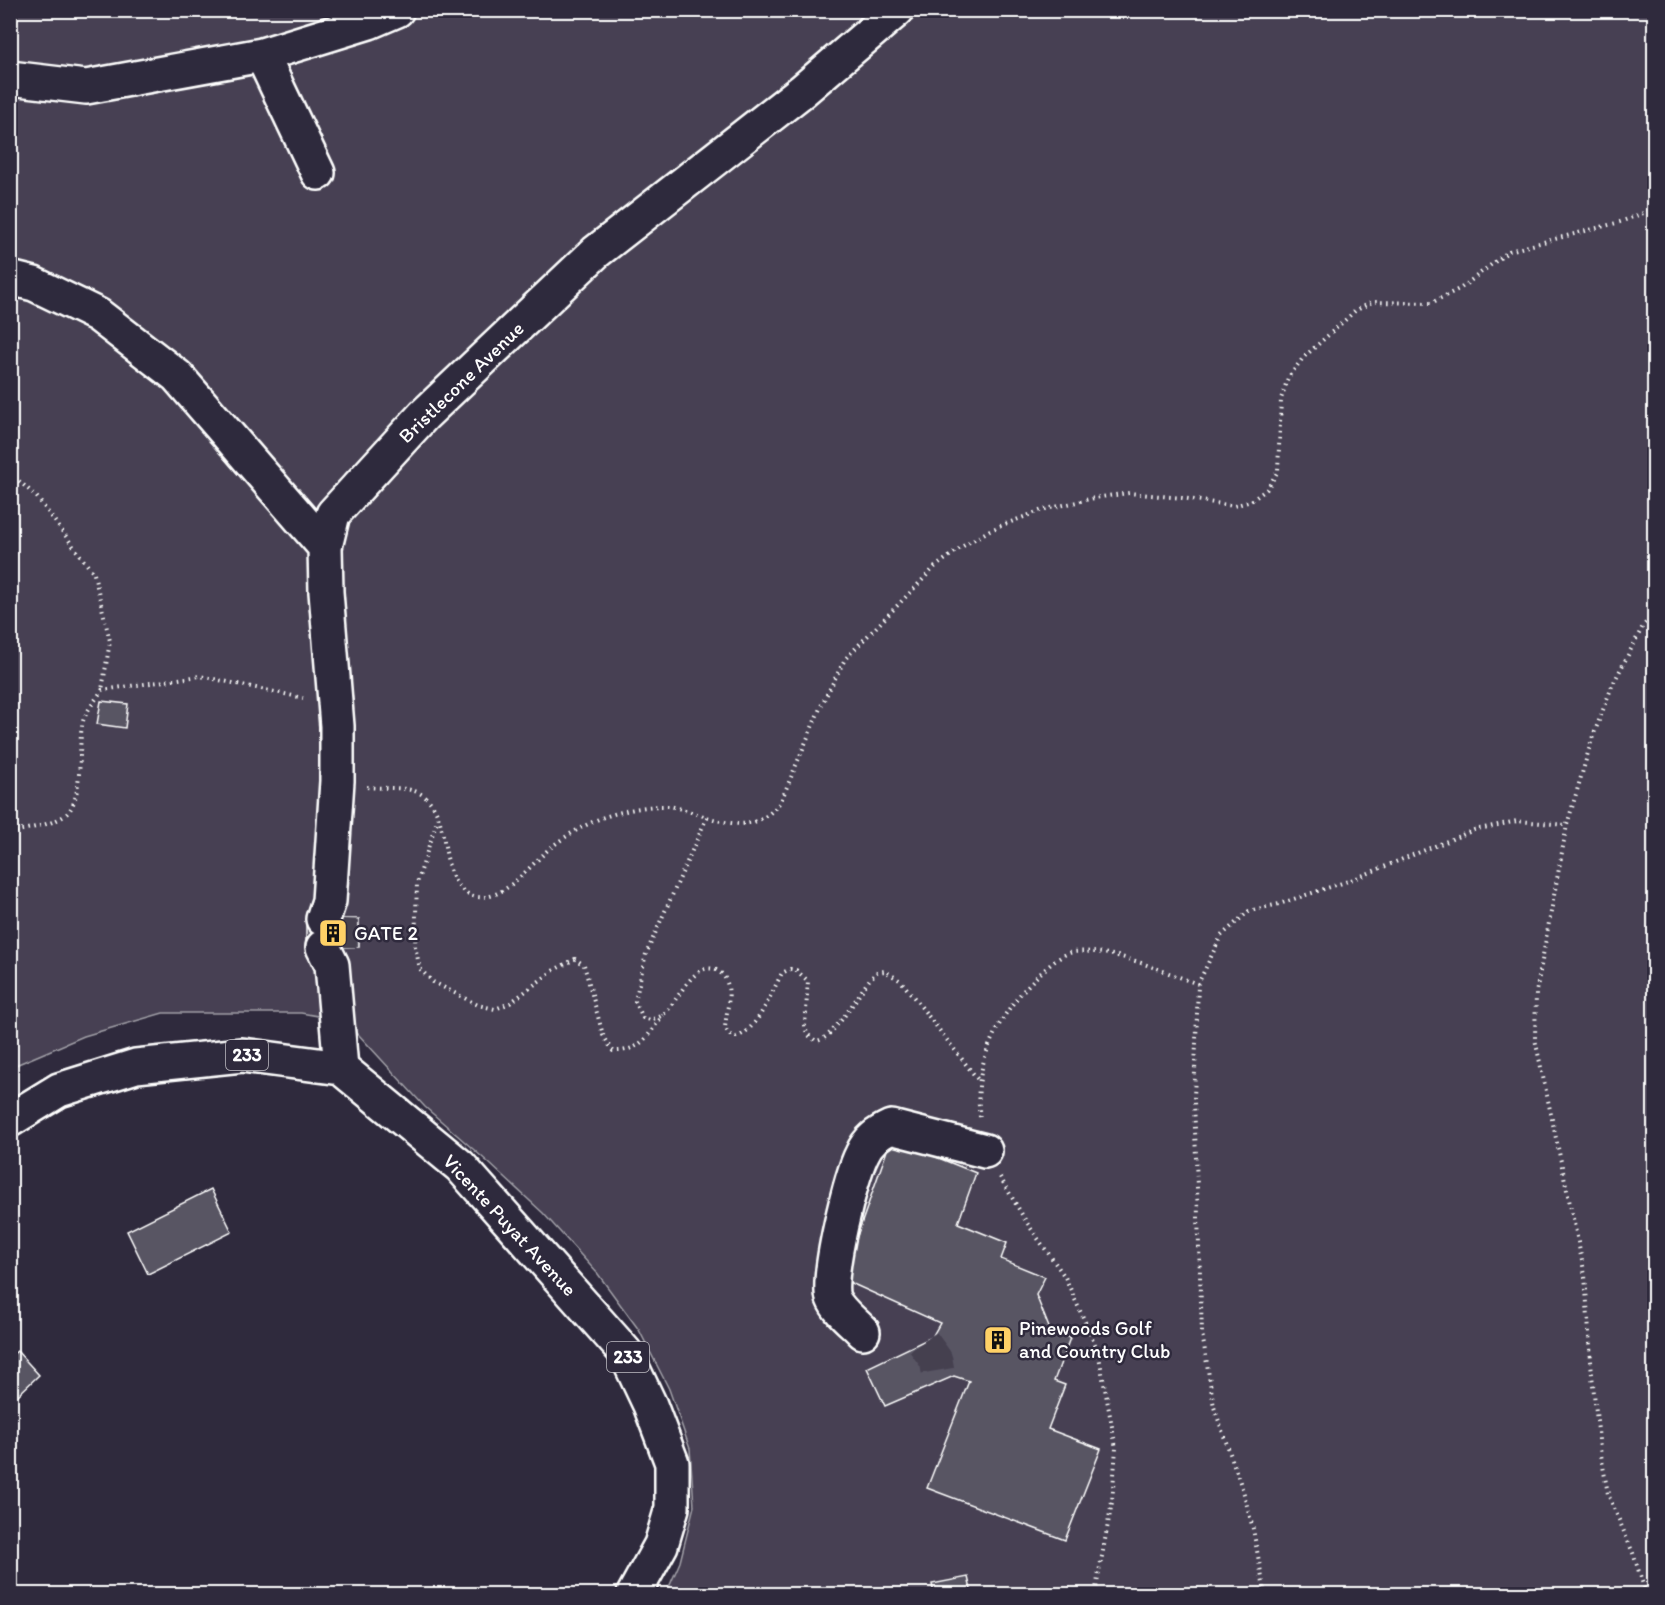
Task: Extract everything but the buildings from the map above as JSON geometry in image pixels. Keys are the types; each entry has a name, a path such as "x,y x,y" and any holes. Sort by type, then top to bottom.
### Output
{"street":[{"path":"10,78 86,87 262,54 369,22 397,10"},
{"name":"Bristlecone Avenue","path":"341,1068 331,933 337,781 336,705 326,592 325,547 333,514 424,415 596,252 802,90 897,10"},
{"path":"262,54 318,173"},
{"path":"10,278 34,284 98,315 177,376 325,547"},
{"name":"233","path":"10,1120 60,1090 136,1066 242,1054 341,1068"},
{"name":"Vicente Puyat Avenue","path":"341,1068 460,1166 625,1352 650,1405 672,1463 672,1508 661,1545 634,1594"},
{"path":"863,1332 836,1304 832,1296 832,1274 846,1205 861,1155 869,1142 879,1132 891,1126 985,1151"}],"path":[{"path":"337,781 416,791 432,805 438,817 450,868 457,886 469,894 486,898 501,892 552,846 601,819 638,809 670,806 741,825 761,820 773,811 780,801 821,706 845,659 934,567 963,546 990,530 1042,510 1094,498 1130,493 1234,506 1251,501 1267,489 1278,471 1281,399 1288,378 1303,358 1355,311 1378,302 1431,303 1461,288 1509,251 1620,222 1654,209"},
{"path":"10,473 36,496 94,574 110,641 102,690 82,724 81,762 76,795 67,815 54,821 10,833"},
{"path":"1646,1594 1633,1553 1608,1494 1593,1386 1586,1275 1535,1039 1536,993 1567,825 1592,739 1612,686 1643,626 1654,614"},
{"path":"102,690 200,676 336,705"},
{"path":"438,817 417,883 415,946 420,969 433,982 478,1005 495,1009 510,1004 554,970 575,959 584,965 603,1035 612,1051 626,1051 640,1045 695,975 706,969 716,969 729,984 725,1028 730,1035 736,1037 743,1035 753,1027 782,974 790,969 796,970 808,981 805,1026 807,1034 809,1038 823,1041 870,979 877,972 885,970 901,981 980,1082"},
{"path":"664,1014 651,1020 643,1018 635,1001 637,989 646,954 707,817"},
{"path":"1265,1594 1244,1494 1214,1407 1202,1333 1194,1100 1198,984 1221,936 1249,911 1279,904 1354,879 1474,830 1517,821 1567,825"},
{"path":"1095,1594 1112,1502 1116,1448 1098,1351 1065,1276 1027,1223 985,1151 979,1111 980,1082 987,1051 1008,1009 1029,983 1052,963 1071,952 1098,952 1126,959 1198,984"}],"shaded area":[{"path":"11,11 1654,11 1654,1594 666,1594 680,1562 694,1506 690,1449 669,1389 639,1330 598,1274 543,1213 425,1107 346,1021 301,1013 163,1013 84,1036 11,1067"}],"tunnel":[{"path":"340,947 341,919"},
{"path":"923,1342 936,1360 940,1382"}],"place":[{"name":"GATE 2","path":"333,933"},
{"name":"Pinewoods Golf and Country Club","path":"998,1340"}]}
